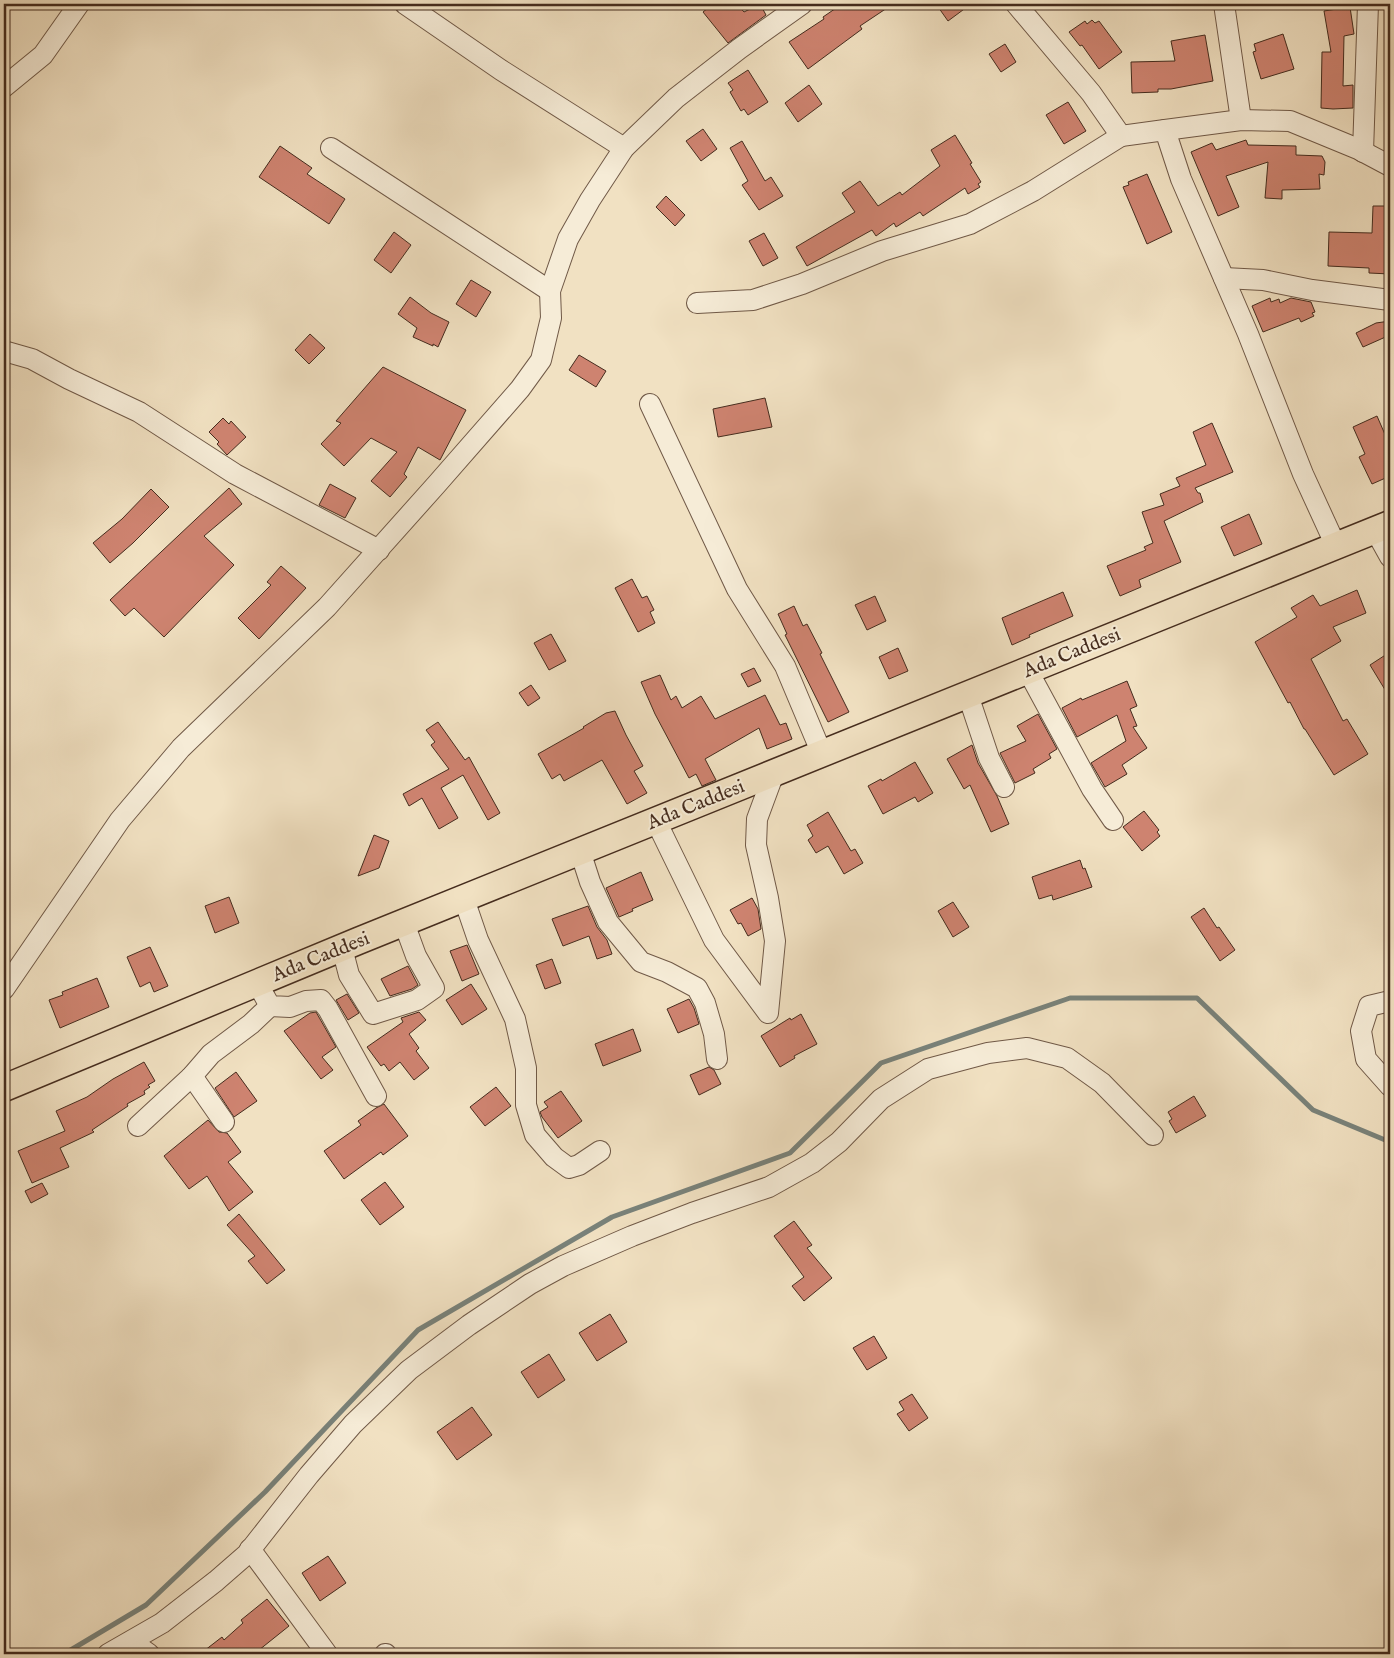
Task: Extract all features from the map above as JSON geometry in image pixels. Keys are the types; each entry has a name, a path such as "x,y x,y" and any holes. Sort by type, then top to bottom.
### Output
{"main road":[{"name":"Ada Caddesi","path":"4,1088 464,898 1382,527"}],"street":[{"path":"4,87 43,55 79,4"},
{"path":"405,4 501,70 624,148"},
{"path":"4,989 120,820 175,755 327,606 379,550 514,396 541,360 551,318 550,291 568,239 590,200 624,148 676,98 739,49 802,4"},
{"path":"1016,4 1091,94 1121,136"},
{"path":"1224,4 1241,120"},
{"path":"1363,152 1368,4"},
{"path":"697,303 753,300 802,284 882,251 970,224 1033,191 1121,136 1241,120 1290,121 1363,152 1390,166"},
{"path":"1165,130 1181,179 1248,334 1302,474 1336,546"},
{"path":"330,148 550,291"},
{"path":"1224,278 1264,280 1312,290 1390,300"},
{"path":"4,351 32,359 139,412 234,474 379,550"},
{"path":"650,404 737,589 786,666 822,754"},
{"path":"1382,527 1390,558"},
{"path":"1028,671 1092,789 1113,820"},
{"path":"968,695 989,758 1004,787"},
{"path":"656,821 714,940 768,1013 775,941 756,845 757,819 774,773"},
{"path":"580,852 590,882 608,922 641,962 667,972 697,988 705,1003 714,1034 717,1059"},
{"path":"464,898 478,940 515,1019 526,1068 526,1105 535,1135 554,1157 569,1168 579,1165 600,1150"},
{"path":"342,948 349,975 373,1014 417,1000 434,988 416,956 404,923"},
{"path":"257,983 270,1006"},
{"path":"138,1126 192,1076 211,1054 251,1024 270,1006 290,1007 306,1001 321,1000 328,1009 376,1096"},
{"path":"1390,1001 1369,1006 1361,1031 1366,1059 1390,1086"},
{"path":"108,1654 132,1642 162,1623 209,1587 250,1549 309,1475 353,1424 409,1370 469,1325 530,1284 563,1266 640,1232 769,1187 812,1163 839,1142 881,1099 928,1068 988,1053 1027,1048 1067,1058 1102,1082 1153,1135"},
{"path":"192,1076 224,1122"},
{"path":"250,1549 327,1654"},
{"path":"132,1642 149,1654"}],"building":[{"path":"713,4 737,4 744,12 760,4 766,15 728,43 703,12"},
{"path":"842,4 893,4 860,26 862,29 808,69 789,42 824,19 823,17"},
{"path":"936,4 971,4 948,21"},
{"path":"1350,7 1354,34 1344,36 1343,86 1353,85 1353,108 1321,108 1322,52 1331,52 1324,11"},
{"path":"1092,20 1095,23 1099,21 1122,52 1099,69 1082,45 1080,46 1069,32 1085,21 1087,24"},
{"path":"1283,34 1294,69 1261,79 1253,52 1256,51 1254,44"},
{"path":"1205,35 1213,81 1171,89 1158,89 1158,92 1132,93 1131,62 1175,61 1171,41"},
{"path":"1005,44 1016,62 1001,72 989,54"},
{"path":"748,70 768,102 748,115 744,109 741,111 730,92 733,90 728,83"},
{"path":"809,85 822,104 798,122 785,103"},
{"path":"1068,102 1086,131 1064,144 1046,115"},
{"path":"703,129 717,149 701,161 686,141"},
{"path":"955,135 972,163 970,164 981,182 978,184 980,187 968,194 965,188 923,216 920,212 896,227 894,223 876,236 872,230 807,266 796,247 855,212 842,193 860,181 878,206 900,192 902,195 940,166 931,150"},
{"path":"1246,140 1248,145 1296,146 1296,155 1322,156 1325,162 1324,175 1319,174 1320,189 1282,190 1282,199 1265,198 1268,162 1226,176 1239,207 1218,216 1191,152 1212,143 1216,150"},
{"path":"742,141 765,181 771,177 783,196 759,210 742,185 748,181 730,148"},
{"path":"280,146 312,168 307,174 345,199 329,224 259,177"},
{"path":"1147,174 1172,232 1147,244 1123,187 1129,185 1128,182"},
{"path":"666,196 685,215 675,226 656,207"},
{"path":"1373,206 1387,206 1387,209 1390,209 1390,274 1369,273 1369,268 1328,266 1329,232 1372,233"},
{"path":"394,232 411,245 391,273 374,260"},
{"path":"764,233 778,258 763,266 749,241"},
{"path":"471,280 491,292 476,317 456,304"},
{"path":"410,297 431,313 449,322 438,347 413,337 417,328 398,314"},
{"path":"1270,298 1271,302 1279,299 1280,303 1291,298 1311,302 1315,312 1312,313 1314,316 1301,322 1299,318 1263,332 1252,306"},
{"path":"1390,321 1390,335 1363,347 1356,333 1376,323"},
{"path":"310,334 325,348 309,364 295,350"},
{"path":"579,355 606,371 596,387 569,370"},
{"path":"383,367 466,410 440,460 418,447 404,474 407,477 390,497 371,481 397,452 371,438 344,466 321,444 341,423 336,421"},
{"path":"765,398 772,427 718,437 713,409"},
{"path":"1377,416 1390,446 1390,476 1372,484 1359,457 1365,454 1353,427"},
{"path":"223,418 229,424 231,421 246,437 227,455 217,444 219,442 209,432"},
{"path":"1212,423 1233,472 1195,488 1200,493 1203,502 1164,521 1181,562 1139,580 1141,587 1120,596 1107,566 1146,550 1144,547 1153,543 1142,512 1164,505 1160,494 1180,486 1176,478 1206,465 1193,432"},
{"path":"330,484 356,498 345,518 319,505"},
{"path":"229,488 242,504 204,536 234,565 164,637 134,608 125,616 110,600"},
{"path":"151,489 169,507 110,563 93,543 122,519"},
{"path":"1249,514 1262,544 1234,556 1221,527"},
{"path":"281,566 306,588 259,639 238,618 271,585 267,582"},
{"path":"632,579 642,598 647,596 654,610 650,612 655,623 638,632 615,588"},
{"path":"1357,590 1366,613 1333,627 1341,641 1311,659 1343,721 1347,719 1368,754 1334,775 1304,729 1290,702 1288,703 1255,642 1297,617 1291,608 1313,595 1320,606"},
{"path":"1063,592 1073,616 1029,635 1030,637 1012,645 1002,618"},
{"path":"875,596 886,621 867,630 855,605"},
{"path":"794,606 803,626 807,624 849,712 828,722 785,635 787,634 778,614"},
{"path":"551,634 566,661 549,670 534,643"},
{"path":"898,648 908,671 889,679 879,657"},
{"path":"1390,652 1390,698 1370,665"},
{"path":"754,668 761,681 748,687 741,674"},
{"path":"660,675 671,700 676,696 682,708 701,696 715,719 765,695 780,725 786,723 792,739 767,749 759,728 705,759 716,780 702,786 696,774 689,778 655,714 641,682"},
{"path":"1127,681 1137,706 1130,709 1137,726 1133,727 1147,748 1122,765 1127,774 1105,787 1091,763 1126,741 1117,715 1077,737 1062,708 1081,698 1082,700"},
{"path":"531,685 540,698 528,706 519,693"},
{"path":"615,711 643,766 634,771 647,793 627,804 602,760 564,781 560,774 552,779 538,754 606,713"},
{"path":"1038,714 1057,749 1049,754 1051,758 1033,769 1035,773 1015,783 1000,753 1026,741 1017,726"},
{"path":"438,722 465,760 469,757 500,813 488,820 463,775 441,788 458,818 439,829 422,798 409,806 403,794 449,769 431,745 435,742 426,730"},
{"path":"972,745 978,763 997,796 1009,824 991,832 970,785 964,789 947,759"},
{"path":"915,762 933,793 918,802 915,797 883,814 868,786 881,779 882,781"},
{"path":"1144,811 1159,830 1157,832 1160,836 1142,851 1123,827"},
{"path":"828,812 851,851 855,849 863,863 844,874 828,846 816,853 808,840 813,836 807,825"},
{"path":"374,835 389,841 379,868 358,876"},
{"path":"1080,860 1092,887 1053,900 1052,895 1039,899 1032,877"},
{"path":"641,872 653,900 619,917 606,888"},
{"path":"229,897 239,923 215,933 205,906"},
{"path":"752,898 758,909 761,929 748,936 741,923 738,924 730,910"},
{"path":"953,902 969,927 953,937 938,911"},
{"path":"588,906 597,927 607,940 612,954 597,959 589,936 563,946 552,919"},
{"path":"1204,908 1235,950 1220,961 1191,917"},
{"path":"467,945 479,974 462,981 450,951"},
{"path":"150,947 168,986 154,992 150,982 140,987 127,957"},
{"path":"552,959 561,983 545,989 536,965"},
{"path":"408,966 418,985 412,989 390,996 381,979"},
{"path":"97,978 109,1007 60,1028 49,1000 63,995 62,992"},
{"path":"471,984 487,1009 462,1025 446,1000"},
{"path":"347,994 359,1013 348,1020 336,1000"},
{"path":"689,999 699,1024 678,1033 667,1009"},
{"path":"316,1012 336,1047 322,1057 333,1070 321,1079 284,1031 310,1013"},
{"path":"419,1012 426,1020 409,1034 419,1048 416,1051 429,1068 414,1080 400,1062 389,1071 384,1064 381,1066 367,1047 403,1022 401,1018"},
{"path":"801,1014 817,1044 794,1056 795,1058 780,1067 761,1036 790,1018 791,1020"},
{"path":"633,1029 641,1051 603,1066 595,1044"},
{"path":"144,1062 155,1081 148,1085 150,1087 144,1091 145,1094 127,1104 128,1106 92,1130 94,1132 60,1148 69,1167 32,1183 18,1151 65,1131 56,1111 87,1097 113,1079"},
{"path":"709,1067 714,1070 721,1084 699,1095 690,1075"},
{"path":"236,1072 257,1101 234,1117 215,1088"},
{"path":"496,1087 511,1106 485,1126 470,1107"},
{"path":"561,1091 582,1121 558,1138 540,1112 548,1107 544,1102"},
{"path":"1194,1096 1206,1116 1176,1133 1169,1121 1172,1119 1168,1112"},
{"path":"384,1104 408,1136 383,1155 381,1152 344,1179 324,1151 361,1125 358,1121"},
{"path":"208,1120 219,1132 227,1133 241,1152 228,1162 253,1192 229,1211 207,1176 189,1189 164,1156"},
{"path":"385,1182 404,1207 380,1225 361,1200"},
{"path":"42,1183 48,1194 31,1203 25,1191"},
{"path":"239,1214 285,1270 267,1284 248,1261 255,1256 227,1225"},
{"path":"794,1221 812,1245 807,1248 832,1278 804,1301 792,1286 804,1277 774,1236"},
{"path":"610,1314 627,1342 597,1361 579,1333"},
{"path":"874,1336 887,1358 867,1370 853,1348"},
{"path":"549,1354 565,1380 538,1398 521,1372"},
{"path":"912,1394 928,1418 909,1431 897,1414 904,1410 899,1402"},
{"path":"472,1407 492,1435 457,1460 437,1432"},
{"path":"328,1556 346,1583 320,1601 302,1573"},
{"path":"267,1599 289,1626 254,1654 200,1654 222,1637 224,1640 243,1623 241,1620"}],"waterway":[{"path":"64,1654 146,1605 265,1492 418,1330 612,1217 790,1153 881,1063 1070,998 1197,998 1313,1110 1390,1142"}]}
